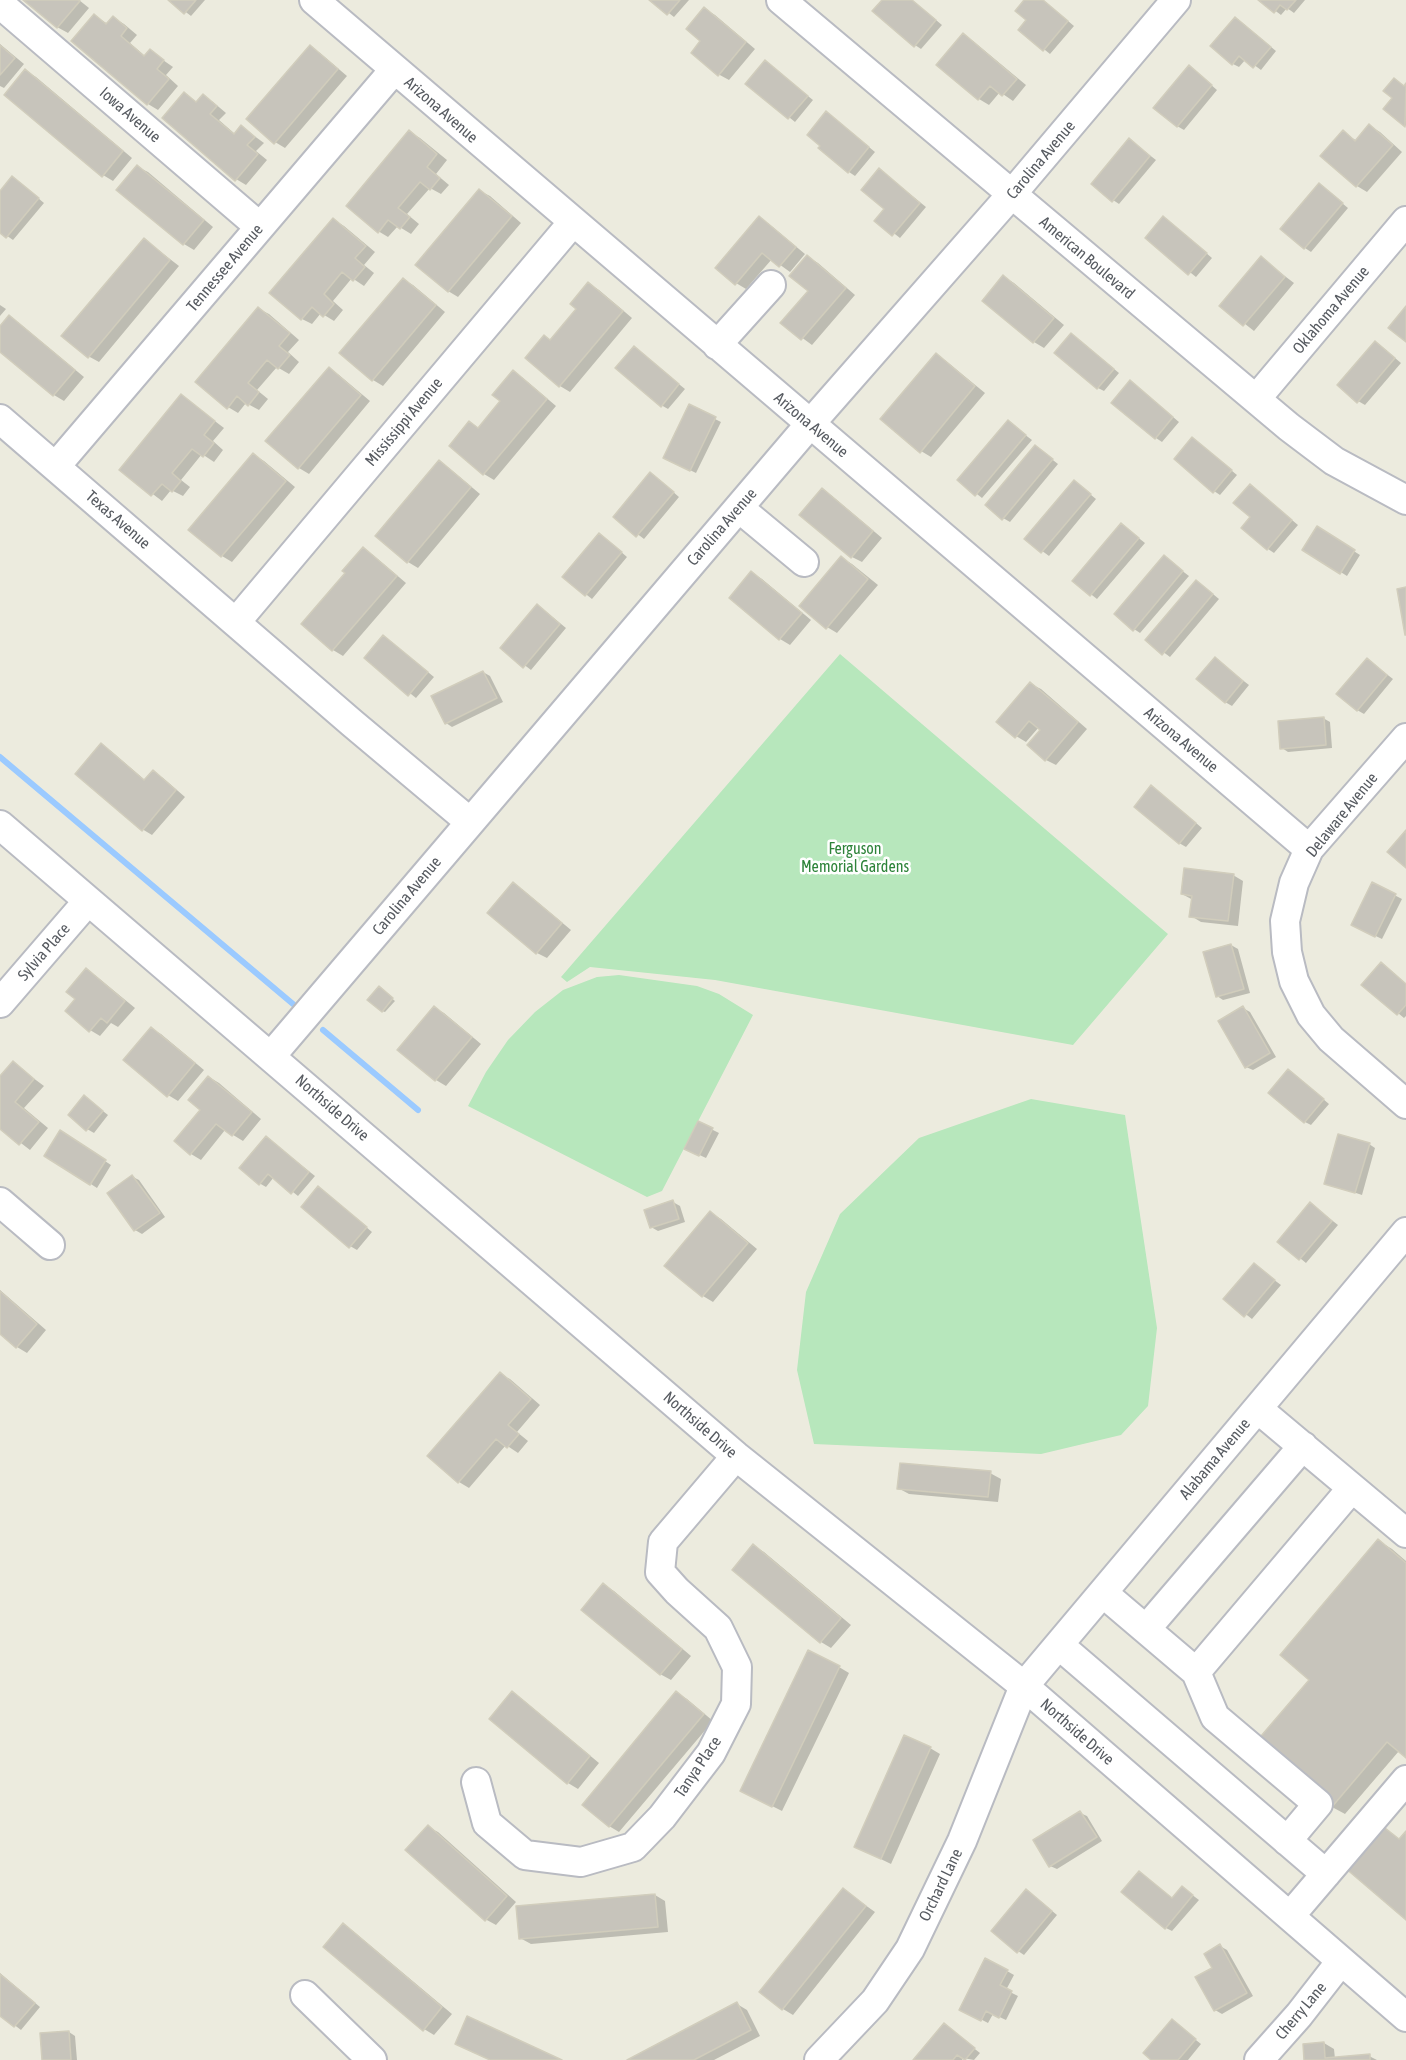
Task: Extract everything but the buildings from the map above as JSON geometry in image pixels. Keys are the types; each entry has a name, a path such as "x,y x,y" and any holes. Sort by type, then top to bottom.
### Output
{"street":[{"name":"Arizona Avenue","path":"314,0 1309,849"},
{"name":"American Boulevard","path":"781,0 1289,427 1334,461 1406,500"},
{"name":"Carolina Avenue","path":"271,1056 810,424 1011,195 1176,0"},
{"name":"Iowa Avenue","path":"0,4 260,227"},
{"name":"Tennessee Avenue","path":"56,466 394,70"},
{"name":"Oklahoma Avenue","path":"1256,399 1406,221"},
{"name":"Mississippi Avenue","path":"236,622 573,222"},
{"path":"717,345 771,285"},
{"name":"Texas Avenue","path":"0,419 351,723 470,822"},
{"path":"739,508 804,562"},
{"name":"Delaware Avenue","path":"1406,738 1309,849 1294,883 1285,921 1287,952 1294,981 1311,1015 1331,1039 1406,1104"},
{"name":"Northside Drive","path":"0,825 736,1456 1024,1686 1406,2017"},
{"name":"Sylvia Place","path":"0,1003 88,901"},
{"path":"0,1202 50,1245"},
{"name":"Alabama Avenue","path":"1024,1686 1406,1232"},
{"path":"1258,1408 1406,1533"},
{"path":"1146,1629 1303,1446"},
{"name":"Tanya Place","path":"476,1782 487,1823 525,1855 581,1862 633,1847 662,1817 711,1753 736,1704 737,1667 717,1628 660,1572 663,1542 736,1456"},
{"path":"1196,1672 1352,1488"},
{"path":"1103,1593 1196,1672 1215,1717 1318,1804 1287,1841"},
{"path":"1059,1645 1326,1874"},
{"name":"Orchard Lane","path":"819,2060 875,2001 910,1949 962,1841 1024,1686"},
{"path":"1290,1916 1406,1780"},
{"name":"Cherry Lane","path":"1259,2060 1299,2015 1341,1961"},
{"path":"305,1995 372,2060"}],"green space":[{"name":"Ferguson Memorial Gardens","path":"840,654 1168,934 1073,1045 715,980 590,967 567,982 561,977"},
{"path":"619,975 697,986 719,994 753,1015 662,1191 647,1197 468,1106 486,1072 508,1040 535,1012 563,990 597,977"},
{"path":"1031,1099 1125,1115 1157,1328 1148,1406 1121,1435 1041,1454 814,1444 797,1370 806,1292 840,1214 919,1138"}],"waterway":[{"path":"0,757 293,1004"},
{"path":"323,1030 418,1110"}]}
